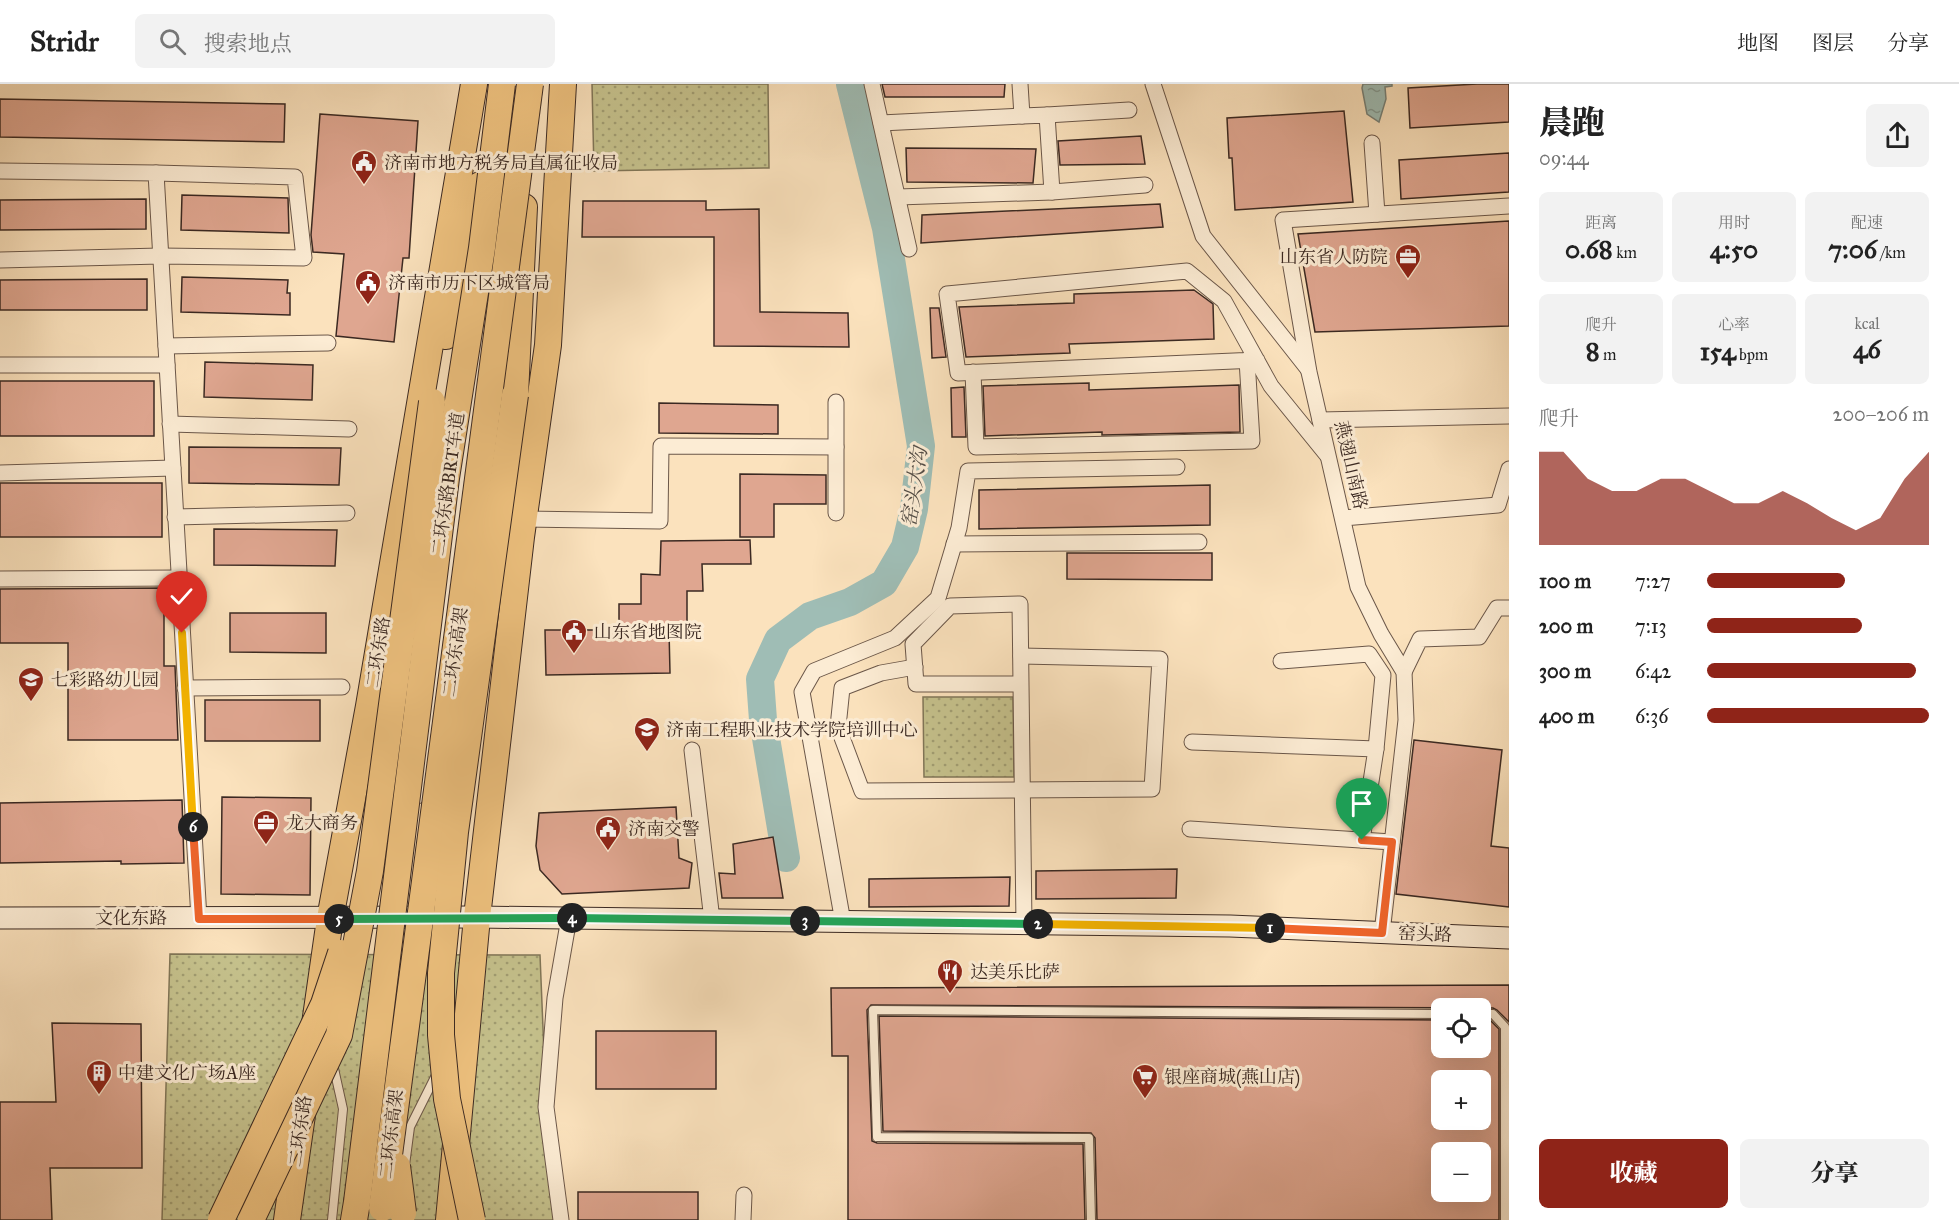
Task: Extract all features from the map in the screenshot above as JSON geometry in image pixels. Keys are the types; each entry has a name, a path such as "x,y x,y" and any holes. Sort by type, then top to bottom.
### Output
{"highway":[{"name":"二环东路","path":"287,1220 321,1009 339,914 369,706 474,84"},
{"path":"449,1220 464,1021 524,519 548,345 563,84"},
{"path":"251,1220 339,1035 374,882 432,402 516,87"},
{"path":"472,1220 447,1099 441,1035 441,973 455,831 515,395 516,87"},
{"name":"二环东高架","path":"381,1220 516,87"},
{"name":"二环东高架","path":"354,1220 446,478 482,248 516,87"},
{"path":"221,1220 324,1004 374,882"},
{"path":"392,1124 404,1220"}],"main road":[{"name":"文化东路","path":"0,918 199,919 339,914 477,917"},
{"name":"窑头路","path":"477,917 1230,926 1509,938"}],"street":[{"path":"872,84 909,249"},
{"path":"1020,84 1022,116"},
{"path":"1153,84 1203,236 1310,372"},
{"path":"881,123 1129,110"},
{"path":"1047,115 1052,192"},
{"path":"1372,143 1377,214"},
{"path":"0,171 295,177 304,258 160,256 0,260"},
{"path":"156,173 199,919"},
{"path":"898,197 1052,192 1145,185"},
{"name":"燕翅山南路","path":"1382,933 1406,720 1404,672 1381,634 1358,587 1310,372 1283,220 1509,206"},
{"path":"1252,360 958,373 947,294 1187,271 1224,301 1252,360 1329,458"},
{"path":"166,346 328,343"},
{"path":"973,372 976,447 1252,441 1252,360"},
{"path":"0,365 167,365"},
{"path":"836,402 836,513"},
{"path":"1320,420 1509,416"},
{"path":"170,424 349,429"},
{"path":"524,519 660,521 661,446 836,447"},
{"path":"843,922 802,692 814,671 895,638 938,598 954,544 968,471 1177,467"},
{"path":"0,473 172,468"},
{"path":"1342,518 1498,505 1509,469"},
{"path":"176,517 347,513"},
{"path":"954,544 1199,542"},
{"path":"0,579 179,578"},
{"path":"1021,684 916,684 913,644 950,606 1020,604 1021,656 1024,924"},
{"path":"1404,672 1420,639 1479,637 1497,608 1509,609"},
{"path":"1281,661 1369,654 1383,675 1376,749 1362,840"},
{"path":"915,668 881,673 842,688 838,727 862,791 1152,789 1160,659 1021,656"},
{"path":"185,688 342,687"},
{"path":"1192,742 1376,749"},
{"path":"692,750 712,920"},
{"path":"1190,829 1392,842"},
{"path":"561,1220 546,1107 555,998 569,918"},
{"path":"743,1220 744,1195"}],"lane":[{"name":"二环东路BRT车道","path":"418,808 504,188"},
{"path":"389,888 408,878"},
{"path":"359,903 374,882"},
{"path":"418,883 428,889"},
{"path":"438,895 477,917"},
{"path":"1091,1220 1089,1138 877,1137 873,1010 1431,1014"},
{"path":"1491,1014 1505,1027 1505,1220"},
{"path":"399,1220 410,1126 453,1042"},
{"path":"328,1043 343,1109 332,1220"}],"shaded area":[{"path":"592,84 768,84 769,168 594,171"},
{"path":"923,697 1013,697 1014,777 924,777"},
{"path":"170,954 540,955 548,1150 555,1220 162,1220"}],"water":[{"path":"1363,84 1392,84 1392,86 1385,87 1386,99 1379,122 1367,114"}],"building":[{"path":"882,84 1005,84 1004,97 885,97"},
{"path":"1509,84 1509,122 1410,128 1408,88"},
{"path":"0,99 285,104 284,142 0,137"},
{"path":"1344,111 1353,202 1235,210 1227,118"},
{"name":"济南市地方税务局直属征收局","path":"320,114 418,121 409,258 403,258 394,342 336,336 344,254 313,252 311,235"},
{"path":"1141,136 1145,164 1060,165 1058,141"},
{"path":"906,148 1036,149 1033,183 907,182"},
{"path":"1509,153 1509,192 1401,199 1399,160"},
{"path":"182,195 288,198 289,233 181,230"},
{"path":"146,199 146,229 0,230 0,200"},
{"path":"583,201 706,201 706,210 759,209 760,312 848,313 849,347 714,346 714,237 582,237"},
{"path":"1160,204 1163,227 921,243 922,215"},
{"name":"山东省人防院","path":"1509,221 1509,326 1315,332 1298,234"},
{"path":"182,277 288,280 290,315 181,312"},
{"path":"147,279 147,310 0,310 0,280"},
{"path":"1194,290 1213,304 1214,339 1069,344 1070,353 966,357 959,307 1074,303 1074,294"},
{"path":"930,308 939,308 946,357 932,358"},
{"path":"205,362 313,365 312,400 204,397"},
{"path":"0,381 154,381 154,436 0,436"},
{"path":"1089,383 1089,390 1239,385 1240,432 1102,435 1102,432 985,436 983,386"},
{"path":"964,387 966,437 952,437 951,388"},
{"path":"659,403 778,405 778,434 659,433"},
{"path":"189,447 341,448 339,485 189,483"},
{"path":"740,474 826,475 826,504 774,504 774,537 740,537"},
{"path":"0,483 162,483 162,537 0,537"},
{"path":"1210,485 1210,525 979,529 979,490"},
{"path":"214,529 337,530 335,566 214,565"},
{"path":"750,540 751,564 702,564 703,591 687,591 687,630 669,630 670,673 546,675 545,630 619,630 619,604 641,604 641,574 660,575 661,541"},
{"path":"1067,553 1212,553 1212,580 1067,579"},
{"path":"164,588 164,666 175,666 178,740 68,740 68,643 0,643 0,589"},
{"path":"230,613 326,613 326,653 230,652"},
{"path":"205,700 320,700 320,741 205,741"},
{"path":"1414,740 1502,750 1491,846 1509,848 1509,907 1396,894"},
{"name":"龙大商务","path":"222,797 311,798 310,895 221,894"},
{"path":"182,800 184,863 121,864 121,861 0,863 0,803"},
{"name":"济南交警","path":"676,807 679,858 692,863 689,888 562,894 540,870 536,846 539,813"},
{"path":"773,837 783,898 722,898 719,873 735,874 733,844"},
{"path":"1177,869 1176,898 1036,899 1036,871"},
{"path":"1010,877 1009,906 869,907 869,879"},
{"path":"1509,985 1509,1022 1497,1010 1491,1008 1491,998 1431,998 1431,1008 871,1005 867,1010 872,1141 877,1143 1083,1144 1085,1220 848,1220 848,1056 832,1056 831,988"},
{"name":"银座商城(燕山店)","path":"879,1016 1431,1020 1431,1058 1491,1058 1491,1021 1499,1029 1499,1220 1097,1220 1095,1138 1091,1133 883,1131"},
{"name":"中建文化广场A座","path":"52,1023 141,1024 142,1168 50,1168 52,1220 0,1220 0,1102 56,1102"},
{"path":"596,1031 716,1031 716,1089 596,1089"},
{"path":"578,1192 698,1192 698,1220 578,1220"}],"waterway":[{"name":"窑头大沟","path":"786,858 763,720 760,679 778,640 810,616 850,602 884,583 905,547 914,509 921,446 886,228 850,84"}],"place":[{"name":"济南市地方税务局直属征收局","path":"364,186"},
{"name":"山东省人防院","path":"1408,280"},
{"name":"济南市历下区城管局","path":"368,306"},
{"name":"山东省地图院","path":"574,655"},
{"name":"七彩路幼儿园","path":"31,703"},
{"name":"济南工程职业技术学院培训中心","path":"647,753"},
{"name":"龙大商务","path":"266,846"},
{"name":"济南交警","path":"608,852"},
{"name":"达美乐比萨","path":"950,995"},
{"name":"中建文化广场A座","path":"99,1096"},
{"name":"银座商城(燕山店)","path":"1145,1100"}],"route":[{"path":"182,633 199,919 569,918 1230,926 1382,933 1392,842 1362,840"}]}
